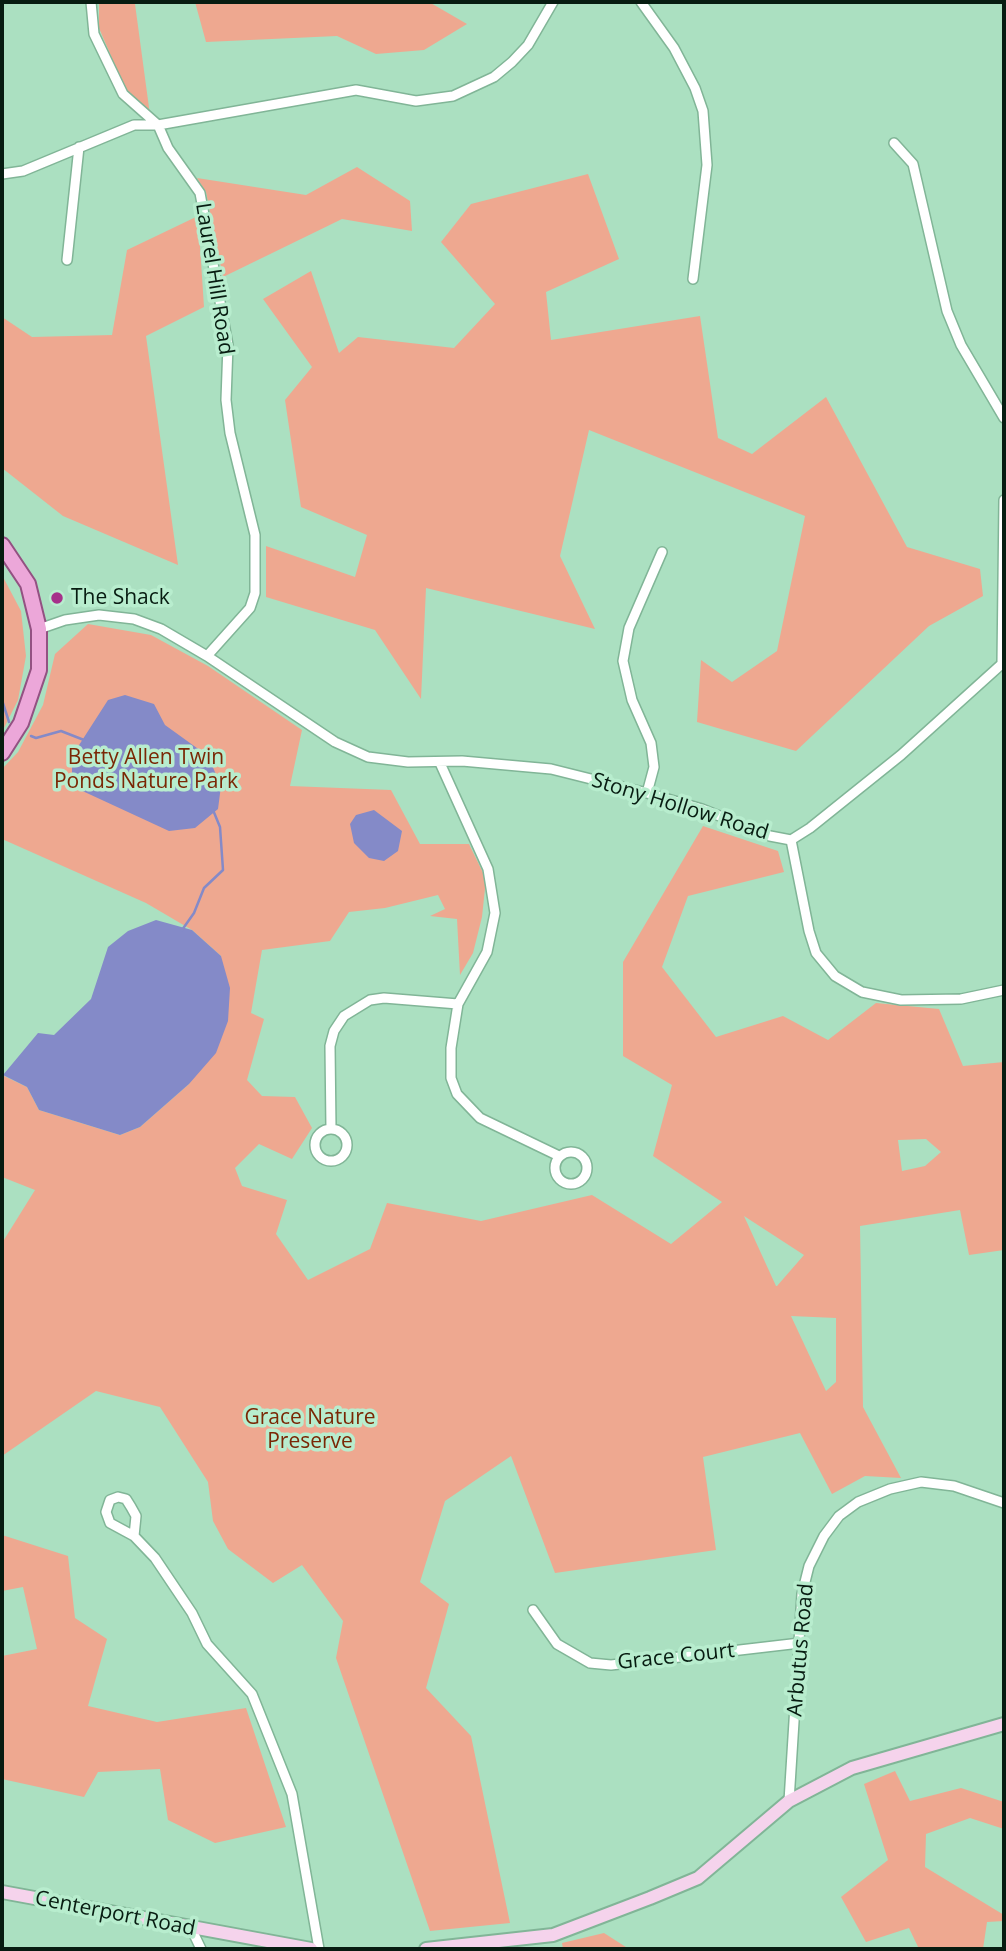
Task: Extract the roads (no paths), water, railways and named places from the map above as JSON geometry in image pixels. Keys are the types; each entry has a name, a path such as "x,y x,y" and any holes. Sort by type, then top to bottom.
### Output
{"main road":[{"path":"2,545 29,584 39,629 39,670 32,700 10,744 2,753"},
{"path":"426,1949 553,1935 650,1898 698,1878 789,1801 852,1768 1004,1724"},
{"name":"Centerport Road","path":"2,1892 311,1949"}],"street":[{"path":"91,2 94,34 123,94 158,125"},
{"path":"2,174 23,171 134,125 158,125 356,90 416,101 453,96 494,77 512,62 528,45 553,2"},
{"path":"641,2 674,48 695,88 703,111 707,165 693,279"},
{"name":"Laurel Hill Road","path":"158,125 168,148 200,193 228,345 226,400 230,433 256,535 255,599 208,656"},
{"path":"894,143 913,164 947,311 961,345 1004,418"},
{"path":"67,260 79,147"},
{"path":"1003,662 1004,500"},
{"path":"647,793 654,767 652,743 632,700 623,662 629,628 662,552"},
{"name":"Stony Hollow Road","path":"39,629 99,615 134,619 161,629 208,656 335,742 376,758 505,764 551,769 702,809 770,836 791,840 810,828 901,755 1003,662"},
{"path":"440,763 488,869 495,913 487,953 458,1004 451,1048 451,1077 457,1094 480,1118 559,1156"},
{"path":"791,840 809,931 817,953 835,976 862,992 901,1000 961,999 1004,990"},
{"path":"331,1129 330,1046 334,1031 344,1016 370,1000 384,998 458,1004"},
{"name":"Arbutus Road","path":"789,1801 802,1594 809,1566 824,1536 839,1517 858,1502 890,1489 921,1482 954,1486 1004,1503"},
{"path":"134,1536 155,1558 192,1614 207,1644 252,1694 292,1794 320,1949"},
{"name":"Grace Court","path":"533,1610 557,1644 590,1663 611,1665 800,1643"},
{"path":"191,1928 201,1949"}],"water":[{"path":"125,695 154,704 165,725 208,756 221,786 218,809 195,828 169,831 76,788 72,780 72,756 108,700"},
{"path":"374,810 402,831 398,851 384,861 369,858 354,843 350,824 356,815"},
{"path":"156,920 192,930 221,956 230,988 228,1021 216,1053 189,1084 140,1127 120,1135 39,1110 27,1087 3,1075 38,1033 54,1035 91,999 108,947 128,931"}],"waterway":[{"path":"2,700 9,722"},
{"path":"31,736 36,738 61,731 84,740"},
{"path":"182,930 194,913 204,888 223,870 220,827 213,810"}],"place":[{"name":"The Shack","path":"57,598"}],"park label":[{"name":"Betty Allen Twin Ponds Nature Park","path":"146,770"},
{"name":"Grace Nature Preserve","path":"310,1430"}]}
